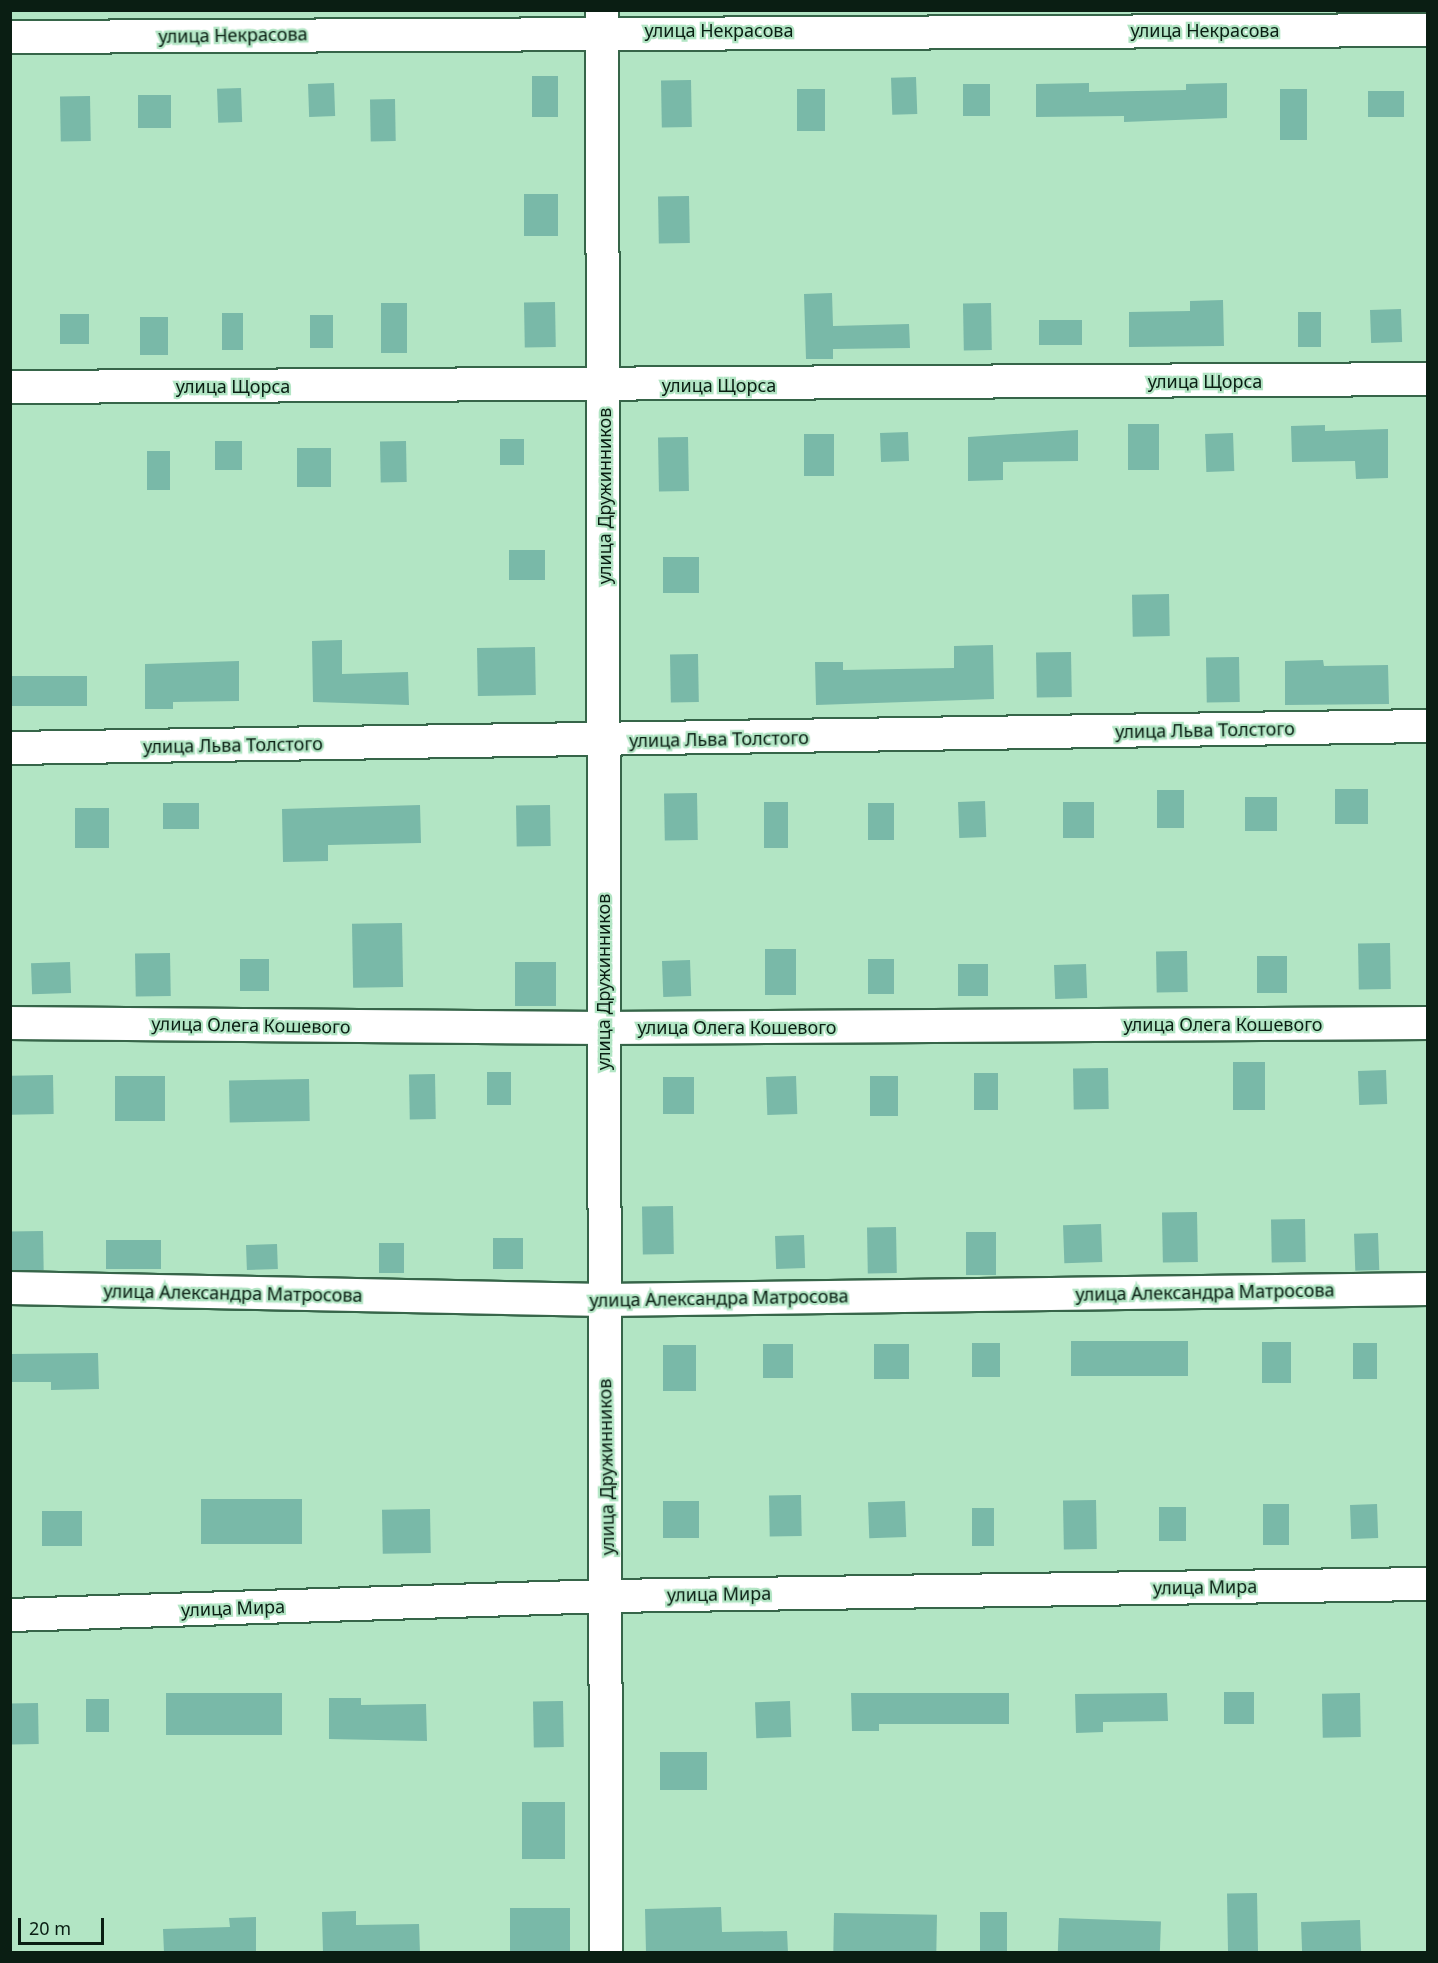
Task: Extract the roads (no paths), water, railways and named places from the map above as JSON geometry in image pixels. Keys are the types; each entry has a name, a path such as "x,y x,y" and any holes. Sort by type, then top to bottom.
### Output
{"street":[{"name":"улица Некрасова","path":"10,37 602,21 1428,30"},
{"name":"улица Дружинников","path":"602,21 605,741 604,1300 608,1596 606,1953"},
{"name":"улица Щорса","path":"10,387 604,386 1428,380"},
{"name":"улица Льва Толстого","path":"10,748 605,741 1428,726"},
{"name":"улица Олега Кошевого","path":"10,1023 603,1028 1428,1023"},
{"name":"улица Александра Матросова","path":"10,1288 604,1300 1428,1289"},
{"name":"улица Мира","path":"10,1615 608,1596 1428,1584"}]}
